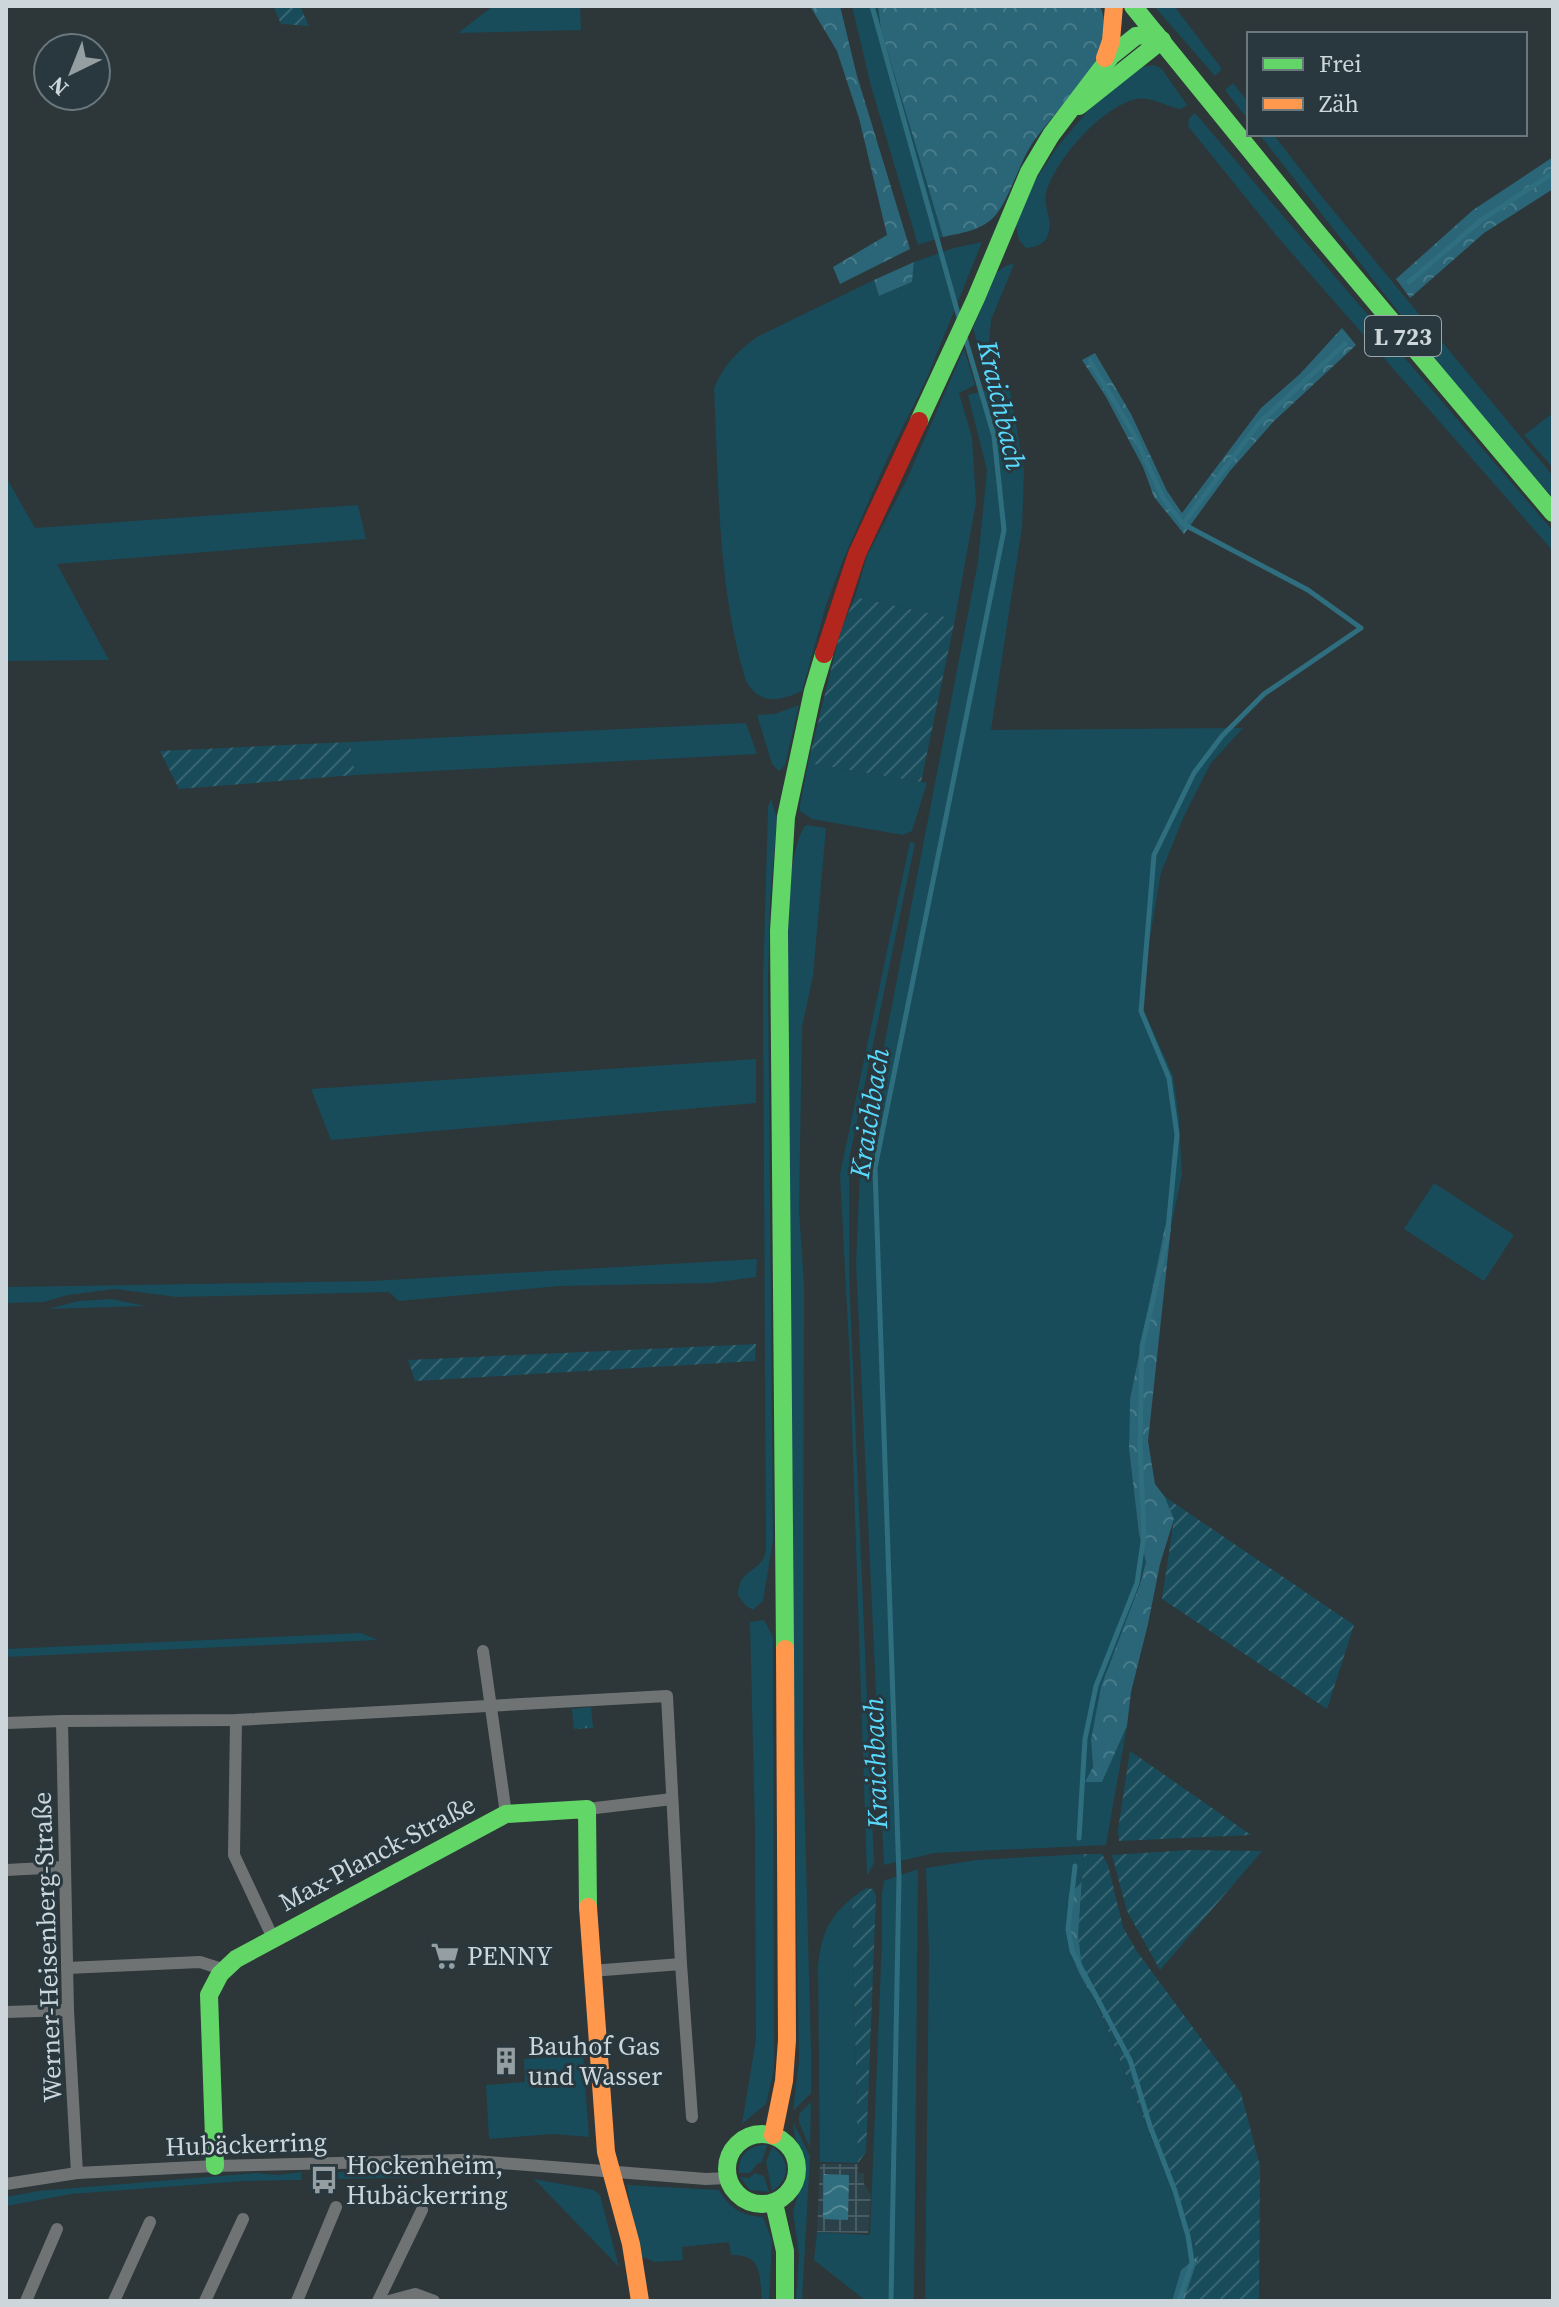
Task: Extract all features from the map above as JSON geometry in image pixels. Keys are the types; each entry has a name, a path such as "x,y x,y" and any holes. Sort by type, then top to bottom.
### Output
{"main road":[{"path":"1103,65 1111,41 1114,6"},
{"name":"L 723","path":"1133,6 1315,230 1553,513"},
{"path":"773,2135 784,2081 787,2040 779,1114 779,931 786,817 813,691 857,554 976,298 1029,172 1103,65 1129,40 1146,33 1159,37"},
{"path":"1064,118 1159,37"},
{"path":"587,1809 591,1971 606,2152 637,2276 640,2301"},
{"name":"Max-Planck-Straße","path":"222,1969 273,1938 506,1814 587,1809"},
{"path":"215,2166 209,1995 222,1969"},
{"path":"756,2134 773,2135 788,2145 797,2169 788,2193 774,2203 759,2204 746,2200 735,2191 728,2178 728,2159 739,2143 756,2134"},
{"path":"774,2203 786,2249 785,2301"}],"street":[{"path":"483,1651 506,1814"},
{"path":"6,1723 236,1720 667,1696 692,2117"},
{"path":"236,1720 234,1855 273,1938"},
{"name":"Werner-Heisenberg-Straße","path":"62,1721 68,2010 77,2173"},
{"path":"587,1809 672,1799"},
{"path":"6,1870 64,1867"},
{"path":"67,1968 200,1962 222,1969"},
{"path":"591,1971 681,1964"},
{"path":"6,2012 68,2010"},
{"name":"Hubäckerring","path":"6,2184 77,2173 463,2160 706,2179 728,2178"},
{"path":"297,2301 336,2207"},
{"path":"378,2301 422,2210"},
{"path":"205,2301 243,2219"},
{"path":"114,2301 150,2222"},
{"path":"26,2301 57,2229"},
{"path":"389,2301 414,2297 434,2301"}],"shaded area":[{"path":"820,2164 858,2164 858,2173 864,2173 864,2184 871,2195 868,2233 817,2232"}],"green space":[{"path":"273,6 300,6 309,26 281,24"},
{"path":"493,6 580,6 581,30 458,33"},
{"path":"810,6 840,6 857,76 910,249 840,284 833,267 887,235 859,118 837,51"},
{"path":"852,6 878,6 881,30 943,237 918,245 871,86"},
{"path":"878,6 1100,6 1105,32 1097,58 1030,147 999,211 989,222 943,237 881,30"},
{"path":"1154,6 1174,6 1222,69 1215,76"},
{"path":"1154,65 1162,69 1187,105 1181,109 1151,100 1133,100 1106,114 1093,125 1068,152 1051,181 1046,194 1050,226 1047,237 1038,245 1026,248 1019,240 1016,225 1034,182 1058,146 1093,105 1142,67"},
{"path":"1233,83 1247,100 1247,118 1225,90"},
{"path":"1195,113 1553,531 1553,551 1275,234 1188,126 1189,118"},
{"path":"1261,136 1275,136 1553,476 1553,498 1469,402"},
{"path":"1553,157 1553,189 1484,233 1410,298 1396,279 1473,210"},
{"path":"982,242 927,378 843,560 826,605 802,691 778,699 764,698 746,681 729,609 724,573 714,388 732,359 757,337 874,280 879,296 912,282 914,262"},
{"path":"914,262 912,282 879,296 874,280"},
{"path":"1014,264 991,320 988,353 996,380 988,383 973,328 996,273"},
{"path":"1342,328 1356,345 1273,422 1230,471 1184,534 1154,497 1143,467 1106,397 1082,360 1095,353 1131,414 1167,491 1182,513 1261,408 1300,374"},
{"path":"964,349 975,385 959,393 972,438 976,502 955,619 855,597 867,556 907,479"},
{"path":"1009,384 1024,470 1022,527 991,730 1243,728 1211,763 1184,816 1161,873 1145,966 1144,1011 1173,1076 1182,1175 1171,1227 1165,1226 1130,1399 1129,1449 1139,1534 1146,1562 1091,1740 1093,1767 1086,1781 1102,1782 1127,1726 1106,1845 934,1853 884,1865 856,1263 860,1170 978,562 987,470 968,395"},
{"path":"1553,413 1553,468 1524,435"},
{"path":"6,477 35,528 358,505 366,539 57,564 109,660 6,661"},
{"path":"855,597 955,619 921,782 808,763 840,633"},
{"path":"799,705 785,765 779,771 772,764 757,715 775,714"},
{"path":"746,723 757,754 355,775 350,742"},
{"path":"350,742 355,775 179,789 160,751"},
{"path":"808,763 927,783 912,831 903,835 812,819 800,811"},
{"path":"771,799 777,818 768,979 773,1540 763,1601 753,1610 738,1595 742,1580 759,1564 766,1551 763,984 768,807"},
{"path":"806,825 826,828 813,976 802,1027 799,1209 804,1285 803,1748 811,2093 793,2111 799,2061 788,941 794,855"},
{"path":"910,842 915,843 849,1160 849,1274 874,1863 867,1876 850,1365 840,1174"},
{"path":"756,1059 756,1103 331,1140 311,1089"},
{"path":"1434,1183 1514,1235 1484,1281 1404,1229"},
{"path":"1165,1226 1171,1227 1148,1441 1155,1484 1165,1497 1174,1519 1160,1564 1131,1692 1127,1726 1102,1782 1085,1782 1093,1767 1091,1740 1101,1687 1146,1562 1139,1534 1129,1449 1130,1399"},
{"path":"757,1259 756,1277 712,1283 560,1286 399,1301 389,1292 177,1297 114,1289 68,1295 44,1302 6,1303 6,1287 372,1281"},
{"path":"111,1299 146,1306 48,1309 78,1301"},
{"path":"756,1344 755,1361 415,1381 408,1360"},
{"path":"1165,1497 1354,1625 1327,1709 1162,1599 1174,1519"},
{"path":"764,1620 773,1637 774,2069 766,2104 742,2124 756,2039 750,1622"},
{"path":"361,1633 378,1640 6,1657 6,1649"},
{"path":"591,1707 593,1728 574,1729 572,1709"},
{"path":"1130,1751 1251,1835 1119,1841"},
{"path":"1189,1850 1262,1851 1160,1970 1127,1911 1112,1855"},
{"path":"1084,1854 1082,1882 1069,1894 1070,1947 1079,1972 1093,1995 1199,2255 1181,2270 1172,2301 925,2301 929,1953 926,1868 976,1860"},
{"path":"1084,1854 1102,1854 1108,1865 1123,1927 1136,1950 1241,2093 1260,2166 1259,2301 1184,2301 1199,2255 1082,1967 1078,1935"},
{"path":"918,1869 914,2301 866,2301 814,2260 817,2232 870,2235 882,1893 884,1881"},
{"path":"1082,1882 1081,1952 1093,1995 1079,1972 1070,1947 1069,1894"},
{"path":"866,1888 873,1889 876,1896 866,2152 858,2163 852,1898"},
{"path":"852,1898 858,2163 820,2162 818,1965 828,1927"},
{"path":"583,2055 589,2137 554,2134 489,2139 486,2085 525,2082 524,2059"},
{"path":"811,2102 810,2148 799,2122 799,2114"},
{"path":"793,2122 810,2156 802,2301 796,2301 799,2255 793,2211 806,2170"},
{"path":"767,2145 762,2162 750,2173 739,2173 740,2161 746,2152"},
{"path":"772,2147 782,2157 786,2169 783,2181 772,2191 766,2162"},
{"path":"501,2170 500,2175 338,2179 338,2172"},
{"path":"301,2172 302,2180 245,2181 71,2194 6,2206 6,2197 38,2191"},
{"path":"755,2173 764,2176 769,2192 750,2190 740,2177 749,2178"},
{"path":"534,2179 594,2190 600,2195 619,2267"},
{"path":"627,2185 719,2190 737,2210 763,2217 772,2240 769,2301 762,2300 759,2274 754,2262 731,2255 729,2242 682,2247 683,2260 655,2262 638,2255"},
{"path":"1199,2255 1184,2301 1172,2301 1181,2270"}],"water":[{"path":"824,2174 849,2175 848,2220 823,2219"}],"waterway":[{"name":"Kraichbach","path":"872,6 960,321"},
{"path":"1409,282 1480,221 1553,173"},
{"name":"Kraichbach","path":"891,2301 899,1877 875,1168 1004,530 994,436 964,334"},
{"path":"1090,361 1135,436 1163,498 1183,524 1259,423 1345,344"},
{"path":"1079,1838 1085,1739 1096,1686 1137,1583 1144,1535 1140,1445 1142,1346 1167,1239 1177,1135 1169,1078 1141,1011 1154,855 1194,773 1222,736 1264,694 1361,628 1308,590 1183,524"},
{"path":"1075,1866 1068,1929 1072,1951 1130,2060 1188,2236 1192,2262 1179,2301"}],"traffic: fast":[{"path":"1133,6 1315,230 1553,513"},
{"path":"919,421 976,298 1029,172 1051,135 1111,56 1136,36 1156,34"},
{"path":"1079,106 1162,40"},
{"path":"785,1649 779,931 786,817 824,654"},
{"path":"215,2166 209,1995 220,1974 236,1959 506,1814 587,1809 588,1907"},
{"path":"762,2134 787,2144 797,2169 787,2194 762,2204 737,2194 727,2169 737,2144 762,2134"},
{"path":"774,2203 785,2251 785,2301"}],"traffic: slow":[{"path":"1105,58 1111,41 1114,6"},
{"path":"773,2135 784,2081 787,2040 785,1649"},
{"path":"588,1907 606,2152 631,2244 640,2301"}],"traffic: jam":[{"path":"824,654 857,554 919,421"}],"place":[{"name":"PENNY","path":"445,1956"},
{"name":"Bauhof Gas und Wasser","path":"506,2061"},
{"name":"Hockenheim, Hubäckerring","path":"324,2180"}]}
